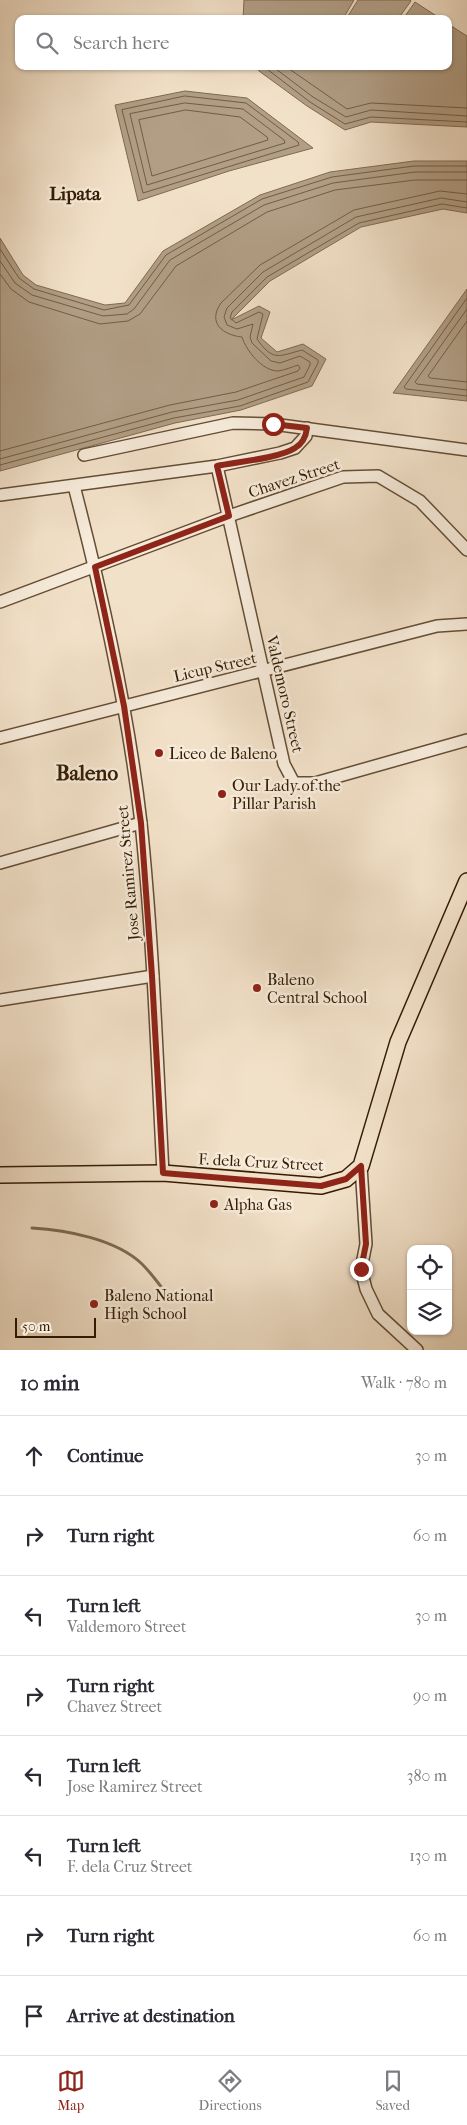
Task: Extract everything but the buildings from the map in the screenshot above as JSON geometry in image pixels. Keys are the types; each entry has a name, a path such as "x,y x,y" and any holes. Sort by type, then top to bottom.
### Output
{"main road":[{"path":"361,1166 398,1042 467,881"},
{"name":"F. dela Cruz Street","path":"0,1175 163,1173 321,1186 346,1179 361,1166"}],"street":[{"path":"84,455 233,423 273,424 467,450"},
{"path":"0,495 217,466 280,453 295,448 306,436 307,428"},
{"name":"Valdemoro Street","path":"217,466 284,764 294,783 315,783 467,740"},
{"name":"Chavez Street","path":"0,602 229,516 343,477 378,476 420,501 467,550"},
{"name":"Jose Ramirez Street","path":"74,486 95,567 124,706 141,823 163,1173"},
{"name":"Licup Street","path":"0,738 263,673 437,626 467,624"},
{"path":"0,863 141,823"},
{"path":"0,1000 152,976"},
{"path":"361,1166 366,1244 361,1269 366,1289 378,1314 417,1350"}],"water":[{"path":"244,0 354,0 345,15 243,15"},
{"path":"358,0 411,1 401,15 349,15"},
{"path":"415,2 435,15 406,15"},
{"path":"452,27 467,36 467,127 371,122 345,130 307,106 259,71 452,70"},
{"path":"185,91 247,98 313,148 229,171 138,201 115,105"},
{"path":"414,161 467,161 467,213 443,209 361,227 270,281 231,320 259,306 270,312 261,338 277,352 303,344 326,359 312,386 241,410 175,423 0,471 0,238 23,275 36,285 105,305 125,303 163,251 260,195 330,172"},
{"path":"467,289 467,401 393,393"}],"waterway":[{"path":"32,1228 90,1237 119,1248 142,1264 162,1288"}],"place":[{"name":"Liceo de Baleno","path":"159,753"},
{"name":"Our Lady of the Pillar Parish","path":"222,794"},
{"name":"Baleno Central School","path":"257,988"},
{"name":"Alpha Gas","path":"214,1204"},
{"name":"Baleno National High School","path":"94,1304"}],"district":[{"name":"Lipata","path":"75,194"},
{"name":"Baleno","path":"87,773"}],"route":[{"path":"273,424 307,428 306,436 295,448 217,466 229,516 95,567 124,706 141,823 163,1173 321,1186 346,1179 361,1166 366,1244 361,1269"}]}
